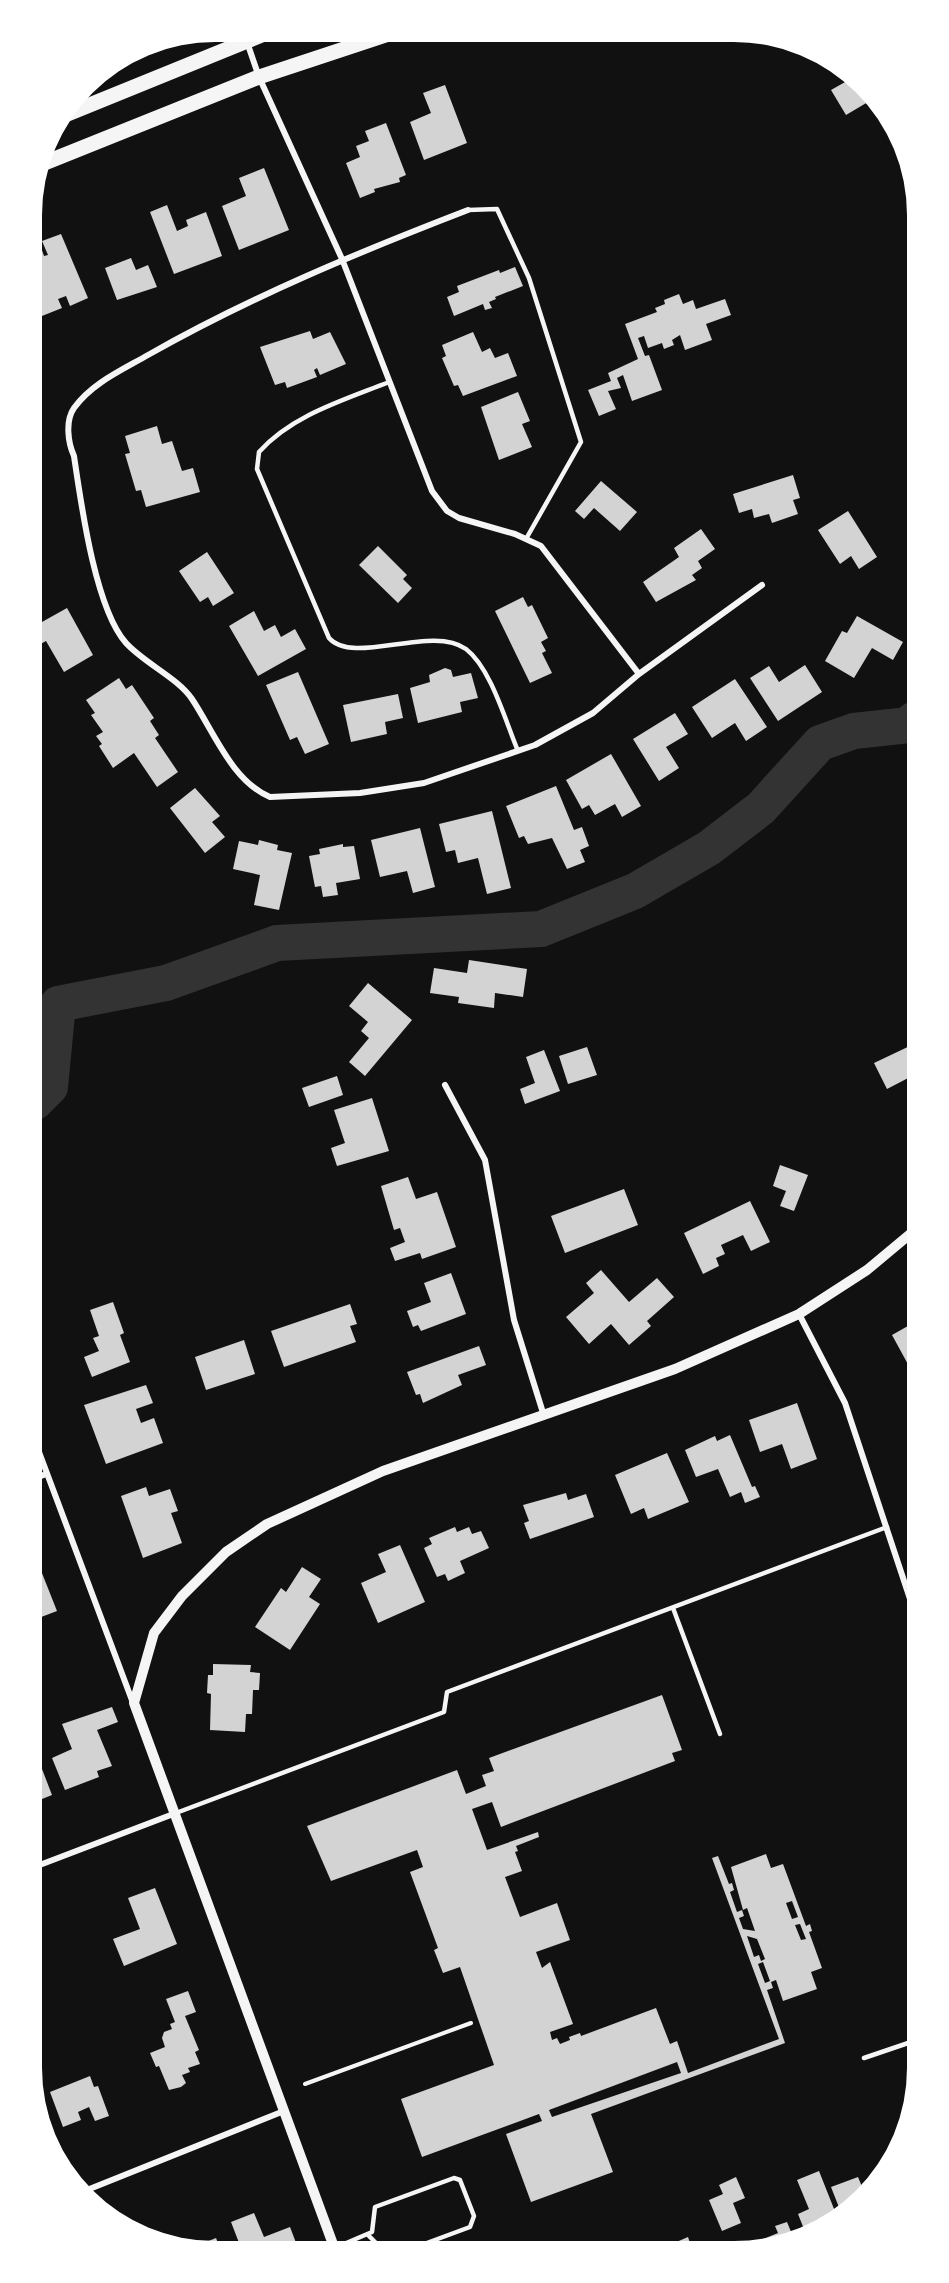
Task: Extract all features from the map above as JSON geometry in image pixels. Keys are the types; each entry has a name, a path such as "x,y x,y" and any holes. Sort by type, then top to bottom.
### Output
{"main road":[{"path":"78,109 241,42"},
{"path":"51,160 260,77 365,42"}],"street":[{"path":"247,42 260,77 342,259 432,491 447,511 541,546 639,674"},
{"path":"468,210 342,259 184,335 97,385 72,409 68,427 70,446 74,456 85,532 110,614 124,642 190,696 240,775 258,792 270,797 360,793 424,783 535,745 594,713 639,674 762,585"},
{"path":"445,1085 485,1160 514,1320 544,1417"},
{"path":"134,1703 153,1633 182,1596 226,1552 267,1524 319,1498 383,1471 675,1370 799,1314 867,1270 907,1237"},
{"path":"799,1314 845,1403 907,1590"},
{"path":"42,1462 176,1813 334,2241"},
{"path":"42,1476 46,1474"},
{"path":"42,1864 176,1813"},
{"path":"91,2188 285,2111"}],"lane":[{"path":"468,210 497,209 529,278 580,442 526,539"},
{"path":"389,382 304,417 259,452 257,469 329,638 334,644 349,648 416,642 455,643 467,650 485,673 518,751"},
{"path":"176,1813 444,1712 447,1692 887,1527"},
{"path":"672,1608 720,1734"},
{"path":"864,2058 907,2043"},
{"path":"352,2241 372,2232 375,2207 454,2178 460,2180 474,2217 470,2227 432,2241"},
{"path":"368,2235 374,2241"}],"path":[{"path":"305,2084 471,2023"}],"building":[{"path":"845,82 866,103 846,115 831,90"},
{"path":"445,85 467,143 424,160 410,122 431,113 423,93"},
{"path":"386,123 406,175 399,178 400,182 374,189 375,192 360,198 346,163 360,157 356,146 369,141 365,131"},
{"path":"264,168 289,230 239,250 222,206 246,196 239,178"},
{"path":"167,205 177,231 188,226 186,220 206,212 222,256 174,274 150,212"},
{"path":"61,234 88,298 70,306 66,296 58,299 62,308 42,316 42,250 44,256 48,255 42,241"},
{"path":"131,258 136,270 148,265 157,287 117,300 105,268"},
{"path":"515,267 523,286 495,297 496,299 489,302 492,308 485,310 483,304 454,316 447,297 459,292 457,286 499,270 500,273"},
{"path":"679,294 683,304 693,300 696,309 725,299 731,315 706,324 712,340 685,350 680,335 672,340 674,345 664,349 662,343 648,348 644,336 638,338 645,356 649,355 662,390 632,401 623,375 617,378 621,388 608,391 616,409 599,416 588,390 611,381 608,373 638,359 625,324 657,312 655,308 665,304 664,300"},
{"path":"310,331 313,339 330,332 346,364 320,375 317,368 314,370 317,377 287,388 285,382 275,385 260,347"},
{"path":"473,332 482,352 490,348 495,358 508,353 517,376 463,396 458,385 454,386 442,358 446,356 442,345"},
{"path":"518,392 530,421 522,424 532,447 499,460 481,407"},
{"path":"157,426 162,444 172,441 182,471 193,468 200,492 146,507 141,490 136,491 125,454 130,453 125,436"},
{"path":"793,475 800,498 793,500 798,514 772,523 769,514 754,518 752,509 739,513 733,494"},
{"path":"601,481 637,512 620,531 594,508 584,519 575,511"},
{"path":"848,511 877,557 859,569 851,556 840,564 818,530"},
{"path":"701,529 715,549 698,561 702,568 692,575 696,580 656,602 643,582 679,557 674,548"},
{"path":"378,546 407,575 403,579 412,588 398,603 359,565"},
{"path":"207,552 234,593 213,606 208,597 200,602 179,571"},
{"path":"523,597 528,607 532,605 548,638 541,642 546,651 542,653 552,673 530,683 495,611"},
{"path":"67,608 93,655 64,672 46,641 42,643 42,622"},
{"path":"254,611 264,631 275,625 281,637 295,629 306,649 258,676 229,626"},
{"path":"857,616 903,642 893,660 872,648 854,678 825,661 842,631 847,633"},
{"path":"805,665 822,692 778,721 750,678 769,666 779,682"},
{"path":"445,668 451,670 453,677 471,673 478,698 460,702 462,712 418,723 410,688 430,682 429,675"},
{"path":"298,672 329,744 305,754 297,737 290,740 266,685"},
{"path":"119,678 126,689 132,685 154,718 150,721 159,735 155,738 178,772 157,787 134,753 113,768 99,746 102,744 96,736 103,732 91,715 95,713 86,700"},
{"path":"735,679 767,727 746,741 735,723 712,738 692,707"},
{"path":"398,694 403,718 385,722 387,734 351,742 343,705"},
{"path":"675,713 688,734 666,747 679,768 659,781 633,739"},
{"path":"611,754 641,806 622,817 615,804 595,815 589,805 582,809 566,780"},
{"path":"556,786 574,830 582,827 589,846 580,850 585,862 567,869 552,838 528,844 524,836 519,838 506,806"},
{"path":"195,788 220,816 212,822 225,837 205,853 170,808"},
{"path":"492,811 511,888 487,894 478,858 458,863 455,850 446,852 439,824"},
{"path":"420,828 435,887 413,893 407,871 380,877 371,840"},
{"path":"259,840 278,845 277,850 292,853 279,910 254,905 260,875 233,869 239,841 258,845"},
{"path":"343,844 343,847 354,846 360,879 336,883 338,895 323,897 321,886 315,887 309,856 320,854 319,849"},
{"path":"469,960 527,969 523,997 495,993 494,1008 458,1003 459,997 430,993 434,968 467,973"},
{"path":"368,983 412,1020 365,1076 349,1062 369,1038 361,1031 368,1022 349,1006"},
{"path":"587,1047 597,1075 568,1084 559,1056"},
{"path":"907,1047 907,1079 887,1089 874,1063"},
{"path":"544,1050 560,1091 525,1104 520,1089 535,1083 526,1057"},
{"path":"337,1076 343,1095 309,1107 302,1088"},
{"path":"372,1098 389,1151 337,1166 331,1148 345,1143 334,1110"},
{"path":"780,1165 808,1175 794,1211 780,1206 786,1191 773,1186"},
{"path":"408,1177 416,1199 437,1192 456,1247 422,1259 420,1253 395,1261 390,1248 405,1242 400,1228 394,1230 381,1186"},
{"path":"624,1189 638,1225 565,1253 551,1216"},
{"path":"750,1201 770,1242 751,1251 743,1235 721,1245 725,1254 716,1258 719,1266 703,1274 684,1233"},
{"path":"601,1270 629,1302 657,1278 674,1297 647,1321 651,1326 629,1345 611,1324 589,1344 566,1317 594,1293 586,1283"},
{"path":"451,1273 466,1314 421,1331 418,1325 413,1327 407,1311 431,1302 424,1283"},
{"path":"113,1302 124,1333 120,1335 130,1362 92,1377 84,1357 99,1351 93,1338 99,1336 90,1310"},
{"path":"350,1304 357,1324 350,1326 356,1342 284,1367 271,1331"},
{"path":"907,1327 907,1362 892,1335"},
{"path":"244,1340 255,1374 206,1390 195,1357"},
{"path":"479,1346 486,1365 458,1375 462,1385 423,1403 420,1394 416,1395 407,1372"},
{"path":"146,1385 153,1403 136,1409 141,1423 154,1418 163,1443 106,1464 84,1405"},
{"path":"797,1403 817,1459 791,1469 782,1444 760,1452 749,1420"},
{"path":"730,1435 752,1487 755,1486 760,1497 745,1503 741,1492 730,1497 718,1469 696,1477 685,1450 715,1436 717,1441"},
{"path":"667,1453 689,1502 648,1519 644,1508 631,1514 615,1475"},
{"path":"146,1487 149,1496 170,1489 178,1511 171,1513 182,1543 143,1558 121,1496"},
{"path":"566,1493 568,1500 586,1494 594,1517 530,1539 524,1523 529,1521 523,1505"},
{"path":"455,1527 457,1532 469,1527 472,1534 481,1531 489,1548 460,1561 465,1573 448,1581 445,1574 437,1577 424,1548 432,1544 429,1538"},
{"path":"400,1545 425,1602 378,1623 361,1583 386,1572 378,1554"},
{"path":"302,1567 321,1579 309,1597 320,1604 290,1650 255,1627 281,1588 286,1592"},
{"path":"42,1573 57,1611 42,1617"},
{"path":"213,1664 251,1665 250,1672 260,1673 259,1690 253,1690 252,1714 246,1714 245,1732 210,1730 211,1694 207,1693 208,1675 213,1675"},
{"path":"662,1695 682,1750 672,1753 675,1761 501,1827 492,1802 472,1809 487,1850 538,1832 539,1837 516,1846 518,1851 515,1852 522,1871 505,1877 520,1917 557,1903 570,1940 536,1952 542,1968 550,1962 573,2024 550,2032 552,2040 557,2038 560,2044 570,2040 569,2037 580,2033 581,2036 656,2008 670,2044 677,2041 688,2073 779,2039 712,1858 718,1856 729,1884 732,1883 734,1890 730,1892 737,1912 742,1910 744,1916 739,1918 743,1929 755,1931 747,1908 743,1910 731,1867 766,1854 771,1868 783,1864 806,1926 810,1924 812,1931 809,1932 822,1968 811,1972 817,1989 783,2001 776,1980 771,1982 773,1988 767,1990 785,2043 591,2114 613,2172 531,2202 506,2134 542,2121 539,2114 422,2157 401,2099 494,2065 460,1967 443,1973 434,1950 438,1948 410,1872 423,1867 417,1850 331,1881 307,1826 457,1770 466,1794 486,1786 482,1775 494,1771 489,1758","holes":["792,1901 798,1917 792,1919 786,1903","800,1924 806,1939 801,1940 795,1925","747,1936 757,1939 765,1959 761,1961 759,1955 754,1957","763,1962 770,1981 765,1983 758,1964","677,2062 681,2073 552,2117 549,2110"]},
{"path":"112,1707 118,1722 97,1730 112,1766 97,1771 99,1777 65,1790 52,1758 72,1749 62,1724"},
{"path":"42,1769 52,1795 42,1799"},
{"path":"155,1888 177,1944 124,1966 113,1939 140,1929 128,1898"},
{"path":"188,1991 196,2012 185,2016 199,2050 195,2052 200,2064 188,2068 190,2072 182,2075 186,2083 169,2090 159,2066 156,2067 150,2053 165,2047 162,2038 164,2032 172,2029 170,2024 175,2022 166,1999"},
{"path":"90,2076 94,2087 98,2086 109,2116 95,2121 89,2107 78,2112 81,2120 63,2127 50,2092"},
{"path":"819,2171 834,2209 803,2227 798,2214 809,2209 797,2180"},
{"path":"736,2177 745,2198 733,2203 741,2223 722,2231 709,2200 723,2194 719,2185"},
{"path":"858,2177 861,2185 838,2206 831,2187"},
{"path":"254,2213 264,2237 290,2227 295,2241 238,2241 231,2222"},
{"path":"787,2222 791,2231 765,2238 778,2233 775,2226"}],"waterway":[{"path":"42,1095 50,1087 58,1004 166,983 277,943 541,929 635,891 709,848 761,808 820,743 854,731 907,725"}]}
